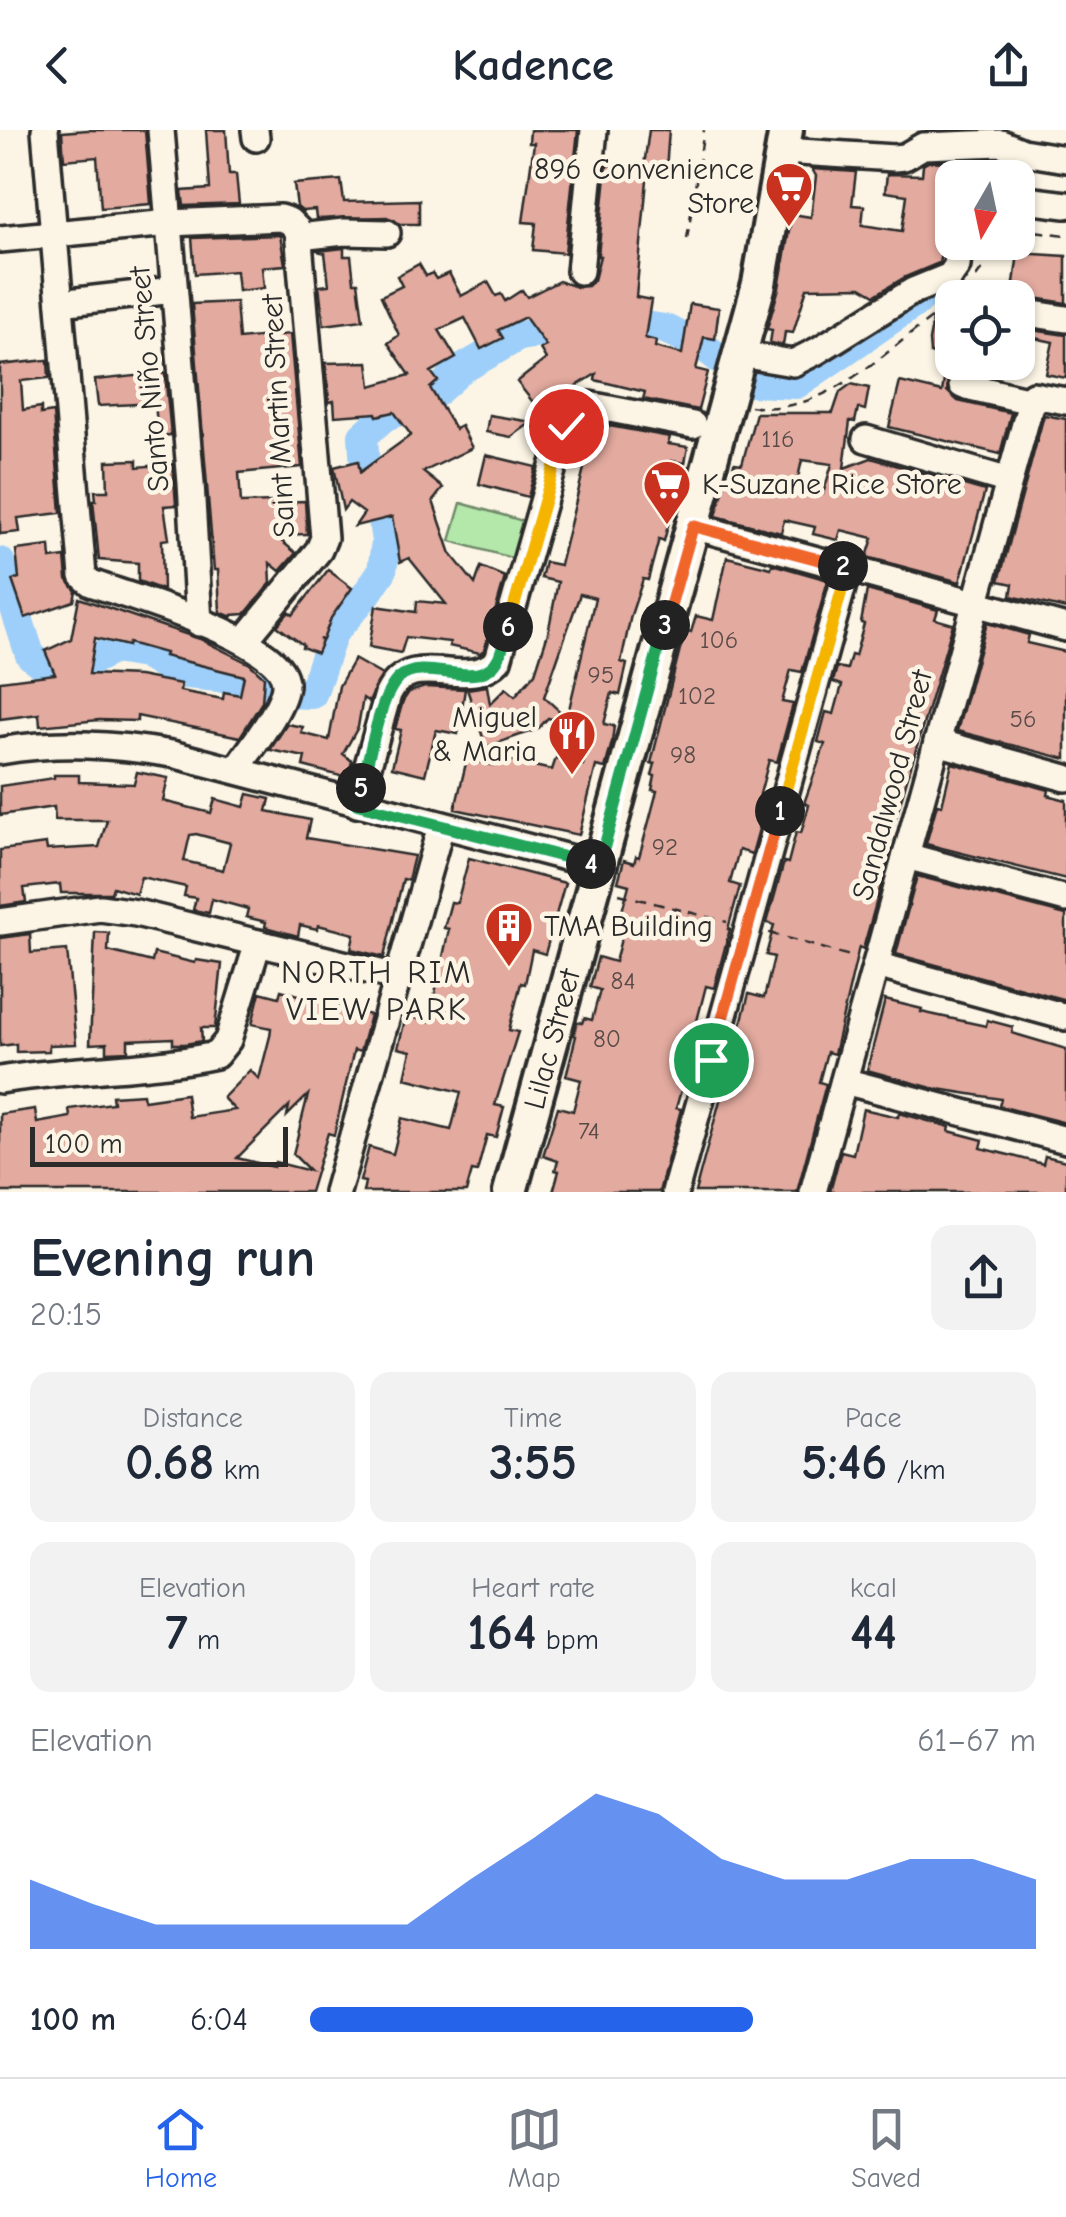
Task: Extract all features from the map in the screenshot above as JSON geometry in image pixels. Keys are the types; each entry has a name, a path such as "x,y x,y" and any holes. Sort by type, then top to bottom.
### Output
{"main road":[{"name":"Lilac Street","path":"510,1192 759,284 785,141"}],"street":[{"path":"44,130 83,576 91,583 245,640 278,664 282,694 236,770"},
{"name":"Santo Niño Street","path":"161,130 192,482 198,623"},
{"path":"580,271 594,130"},
{"path":"785,141 894,158 904,157 924,138 1005,137 1023,152 1066,159"},
{"path":"1035,201 1066,205"},
{"path":"0,239 280,218 296,231 387,233"},
{"name":"Saint Martin Street","path":"245,640 319,550 324,538 296,231"},
{"path":"733,379 793,364 912,291 950,276 957,260"},
{"path":"60,302 173,290"},
{"path":"1035,314 1066,319"},
{"path":"962,385 1066,401"},
{"name":"Sandalwood Street","path":"814,1192 1032,398"},
{"path":"357,804 388,694 397,680 417,670 480,673 498,660 573,409 589,405 693,426"},
{"path":"866,439 1009,481"},
{"path":"693,526 1066,628"},
{"path":"675,1192 848,568"},
{"path":"938,742 1066,778"},
{"path":"0,752 39,745 124,746 236,770 599,866"},
{"path":"337,1192 440,826"},
{"path":"906,856 1066,899"},
{"path":"0,922 100,908 396,977"},
{"path":"0,1080 216,1055 228,1040 258,943"},
{"path":"876,965 1066,1017"},
{"path":"844,1081 1066,1140"}],"path":[{"path":"687,239 704,130"},
{"path":"1035,232 1066,236"},
{"path":"733,379 770,409 797,404 841,384 935,314"}],"green space":[{"path":"461,503 530,523 519,560 450,541"}],"building":[{"path":"145,130 151,204 101,208 97,157 64,160 62,132"},
{"path":"206,130 226,130 229,174 236,174 239,204 184,206 182,191 210,189"},
{"path":"530,130 578,130 565,253 533,250 536,223 523,222 534,143 529,143"},
{"path":"649,130 669,130 666,170 644,166"},
{"path":"935,162 935,260 939,263 875,295 861,287 807,288 793,333 785,332 783,345 770,343 772,330 767,329 779,288 792,214 811,217 816,176 812,169 856,172 852,205 864,206 862,225 902,231 907,195 885,192 887,174 922,175 923,165"},
{"path":"607,165 648,169 636,297 651,300 645,338 656,341 655,347 682,354 690,304 719,308 715,339 704,337 696,369 708,372 698,410 643,399 645,392 595,380 596,374 546,411 540,411 517,382 546,359 540,349 546,346 525,317 498,330 503,338 481,349 465,318 439,330 456,358 431,372 438,381 430,388 455,429 461,426 472,448 423,472 443,488 433,501 451,554 475,584 481,567 505,577 480,653 449,646 450,642 406,637 401,653 369,647 376,606 416,612 417,601 446,604 409,558 400,562 392,517 355,526 364,513 349,502 343,510 334,467 358,461 360,472 411,435 394,412 335,416 334,401 329,402 326,363 368,362 371,386 410,375 388,343 399,335 381,296 402,286 397,276 419,264 426,276 432,273 436,279 449,273 461,296 488,282 496,296 501,294 505,301 522,290 527,297 559,281 588,286 594,280 600,256"},
{"path":"341,180 344,202 419,200 419,224 400,224 387,217 316,219 315,210 302,211 297,207 294,184"},
{"path":"280,235 285,265 262,267 264,288 238,291 236,271 195,274 192,238"},
{"path":"344,248 344,256 351,256 354,282 358,282 363,320 324,325 319,286 329,285 325,253 318,251"},
{"path":"1035,254 1066,256 1066,303 1035,298 1035,280 1014,280 1017,260 1035,260"},
{"path":"236,302 239,339 290,334 302,467 239,473 241,503 305,501 307,534 274,535 296,553 280,571 270,563 271,583 245,614 232,617 220,612 218,570 214,570 192,304"},
{"path":"933,320 935,354 930,353 929,341"},
{"path":"1035,330 1066,335 1066,378 1046,374 1053,342 1035,338"},
{"path":"48,360 49,378 21,381 23,410 41,407 41,414 53,412 61,513 18,518 20,532 0,534 0,365"},
{"path":"165,373 171,435 158,436 155,403 98,406 95,380"},
{"path":"944,380 949,380 947,391 958,401 1011,413 1000,454 889,427 900,382 942,392"},
{"path":"851,384 869,388 865,410 858,408 855,422 850,421 844,468 871,458 985,491 960,582 867,557 873,538 841,530 838,540 813,534 815,527 784,520 781,533 716,516 734,463 742,464 756,413 833,413 840,392","holes":["802,460 832,464 823,494 796,487"]},
{"path":"489,415 532,422 511,437 486,432"},
{"path":"1044,415 1066,419 1066,609 1011,596 1013,584 999,581"},
{"path":"587,422 670,437 668,444 688,447 685,463 671,461 660,507 672,510 664,541 659,539 648,580 643,579 631,615 621,662 627,664 620,695 612,693 604,724 614,726 612,742 605,768 596,766 579,835 455,809 467,759 492,765 489,756 552,770 556,758 583,765 592,729 548,718 538,729 486,747 467,689 487,686 490,704 506,688 515,696 535,673 558,582 541,578 545,562 560,565 588,452 581,451","holes":["580,594 595,598 567,718 544,697"]},
{"path":"486,455 536,467 528,497 479,484"},
{"path":"137,460 137,467 173,464 176,505 164,506 169,539 162,540 163,590 138,581 138,563 99,560 95,491 108,491 107,461"},
{"path":"50,546 51,559 65,557 67,579 76,591 74,601 25,618 12,580 19,578 16,550"},
{"path":"727,557 771,568 772,564 828,580 802,672 791,670 782,702 793,704 777,762 769,760 760,794 768,796 752,854 739,850 730,883 740,886 730,929 714,988 706,986 659,1192 553,1192 558,1161 543,1156 558,1107 573,1111 581,1080 566,1076 577,1022 582,1023 584,1018 592,1020 600,990 590,987 598,957 615,962 623,931 617,930 629,885 618,882 624,860 634,863 639,857 648,825 657,791 652,790 655,764 651,763 680,649 696,616 713,620"},
{"path":"328,570 352,588 331,618 323,640 319,639 322,641 317,653 302,647 277,626 289,612 293,615"},
{"path":"867,590 938,610 935,619 953,624 893,827 885,856 889,857 863,949 859,947 834,1054 827,1052 819,1082 826,1084 797,1192 695,1192 749,994 764,998 774,957 766,955 774,925 767,923 784,862 788,863 796,832 801,833 809,805 804,803 825,744 818,742 826,712 834,714 842,685 833,682 837,667 847,669 851,655 855,656 864,624 861,623"},
{"path":"79,598 200,639 250,664 264,677 262,702 240,737 137,716 137,721 40,726 39,714 0,719 0,681 55,674 45,651 71,639","holes":["95,638 128,646 129,643 244,676 240,695 224,692 223,699 180,691 181,684 139,676 89,674"]},
{"path":"987,623 1029,635 1027,643 1066,652 1066,759 957,731"},
{"path":"354,659 382,675 369,702 363,698 358,727 343,754 352,761 348,778 303,766 305,757 270,750 287,724 303,727 301,733 329,740 339,686"},
{"path":"425,687 465,689 458,734 436,730 425,775 392,767 401,730 395,729 403,701 409,692"},
{"path":"952,763 1049,790 1048,795 1066,800 1066,879 926,844 937,804 942,805"},
{"path":"137,772 168,778 163,801 211,813 215,799 244,807 248,794 270,799 267,811 310,820 306,838 414,856 408,880 403,879 384,957 351,949 354,934 318,925 317,929 300,925 298,936 246,917 248,909 212,899 209,913 193,910 196,898 184,896 186,887 141,877 136,894 113,887 111,893 61,893 60,884 24,888 26,902 0,906 0,850 46,844 47,850 99,847 107,820 55,820 54,807 0,815 0,786 54,775 79,775 79,782 134,784","holes":["190,835 230,843 223,870 184,861"]},
{"path":"469,858 565,883 545,954 532,950 525,984 521,983 509,1030 518,1032 495,1105 504,1107 496,1137 487,1135 477,1172 472,1171 466,1192 363,1192 365,1182 360,1181 369,1147 393,1154 402,1118 451,1130 461,1092 405,1078 411,1051 398,1048 406,1016 429,1021 449,929 444,928 451,902 457,903"},
{"path":"917,876 1066,915 1066,1000 896,954"},
{"path":"95,932 109,933 108,951 152,962 154,953 195,963 196,960 222,964 215,1028 201,1028 202,1041 185,1044 173,1044 173,1038 128,1040 128,1051 107,1052 107,1043 90,1044"},
{"path":"30,934 31,953 67,950 76,1044 49,1045 49,1051 16,1052 16,1044 0,1046 0,938"},
{"path":"281,990 370,1015 360,1052 354,1050 334,1135 328,1133 310,1192 0,1192 0,1114 35,1109 37,1123 70,1117 69,1109 113,1103 112,1096 143,1094 144,1100 186,1094 189,1117 235,1110 223,1098 250,1070 259,1079 270,1036 271,1028 252,1024 260,992 279,997","holes":["308,1095 293,1154 310,1171 237,1158 289,1106 287,1116"]},
{"path":"885,1000 986,1026 987,1020 1013,1027 1012,1033 1066,1049 1066,1123 999,1106 1001,1099 932,1088 867,1070"},
{"path":"863,1109 898,1117 899,1113 950,1127 949,1131 983,1140 981,1148 1043,1164 1045,1156 1066,1161 1066,1192 830,1192 841,1151 853,1154"}],"waterway":[{"path":"0,562 30,655 52,673 79,667 114,649 144,654 177,673 218,677 285,693 312,694 333,633 382,571 386,541 381,509 365,469 363,436 385,416 425,402 462,369 519,336 617,322 665,329 703,346 750,382 796,384 919,300"}],"place":[{"name":"896 Convenience Store","path":"789,228"},
{"name":"K-Suzane Rice Store","path":"667,526"},
{"name":"Miguel & Maria","path":"572,776"},
{"name":"TMA Building","path":"509,968"}],"district":[{"name":"NORTH RIM VIEW PARK","path":"377,990"}],"route":[{"path":"566,426 498,660 480,673 417,670 397,680 388,694 357,804 599,866 693,526 848,568 711,1060"}]}
